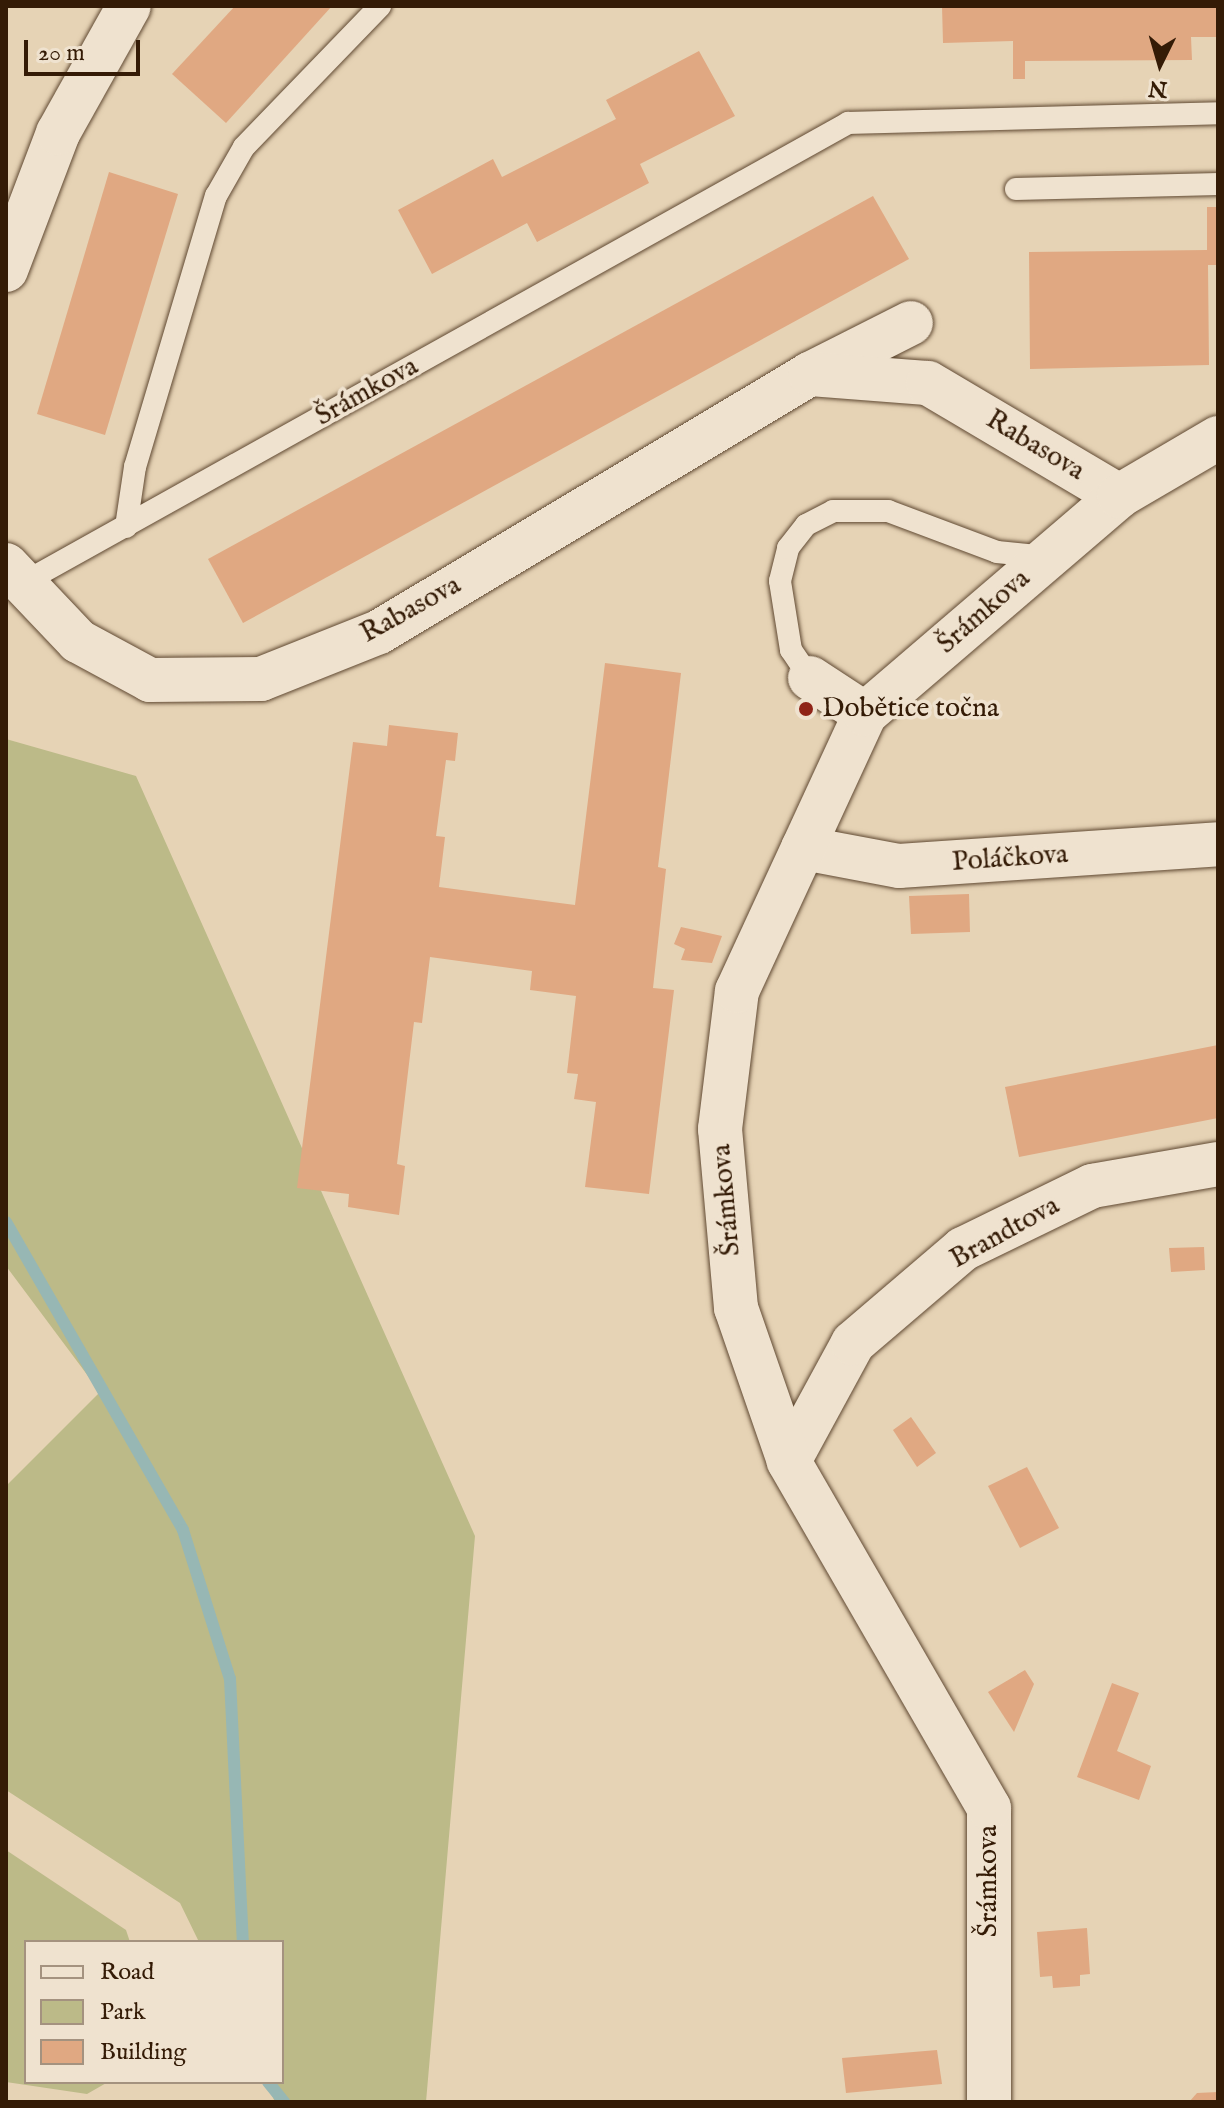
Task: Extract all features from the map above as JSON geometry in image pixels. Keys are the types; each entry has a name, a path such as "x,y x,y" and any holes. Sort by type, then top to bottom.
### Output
{"street":[{"path":"6,270 58,133 129,6"},
{"name":"Rabasova","path":"15,574 78,641 150,680 261,679 379,632 810,374 911,323"},
{"name":"Rabasova","path":"810,374 928,383 1119,496"},
{"name":"Šrámkova","path":"989,2102 989,1808 789,1461 736,1308 720,1129 737,991 865,714 1119,496 1218,438"},
{"path":"810,678 865,714"},
{"name":"Poláčkova","path":"803,848 899,866 1218,844"},
{"name":"Brandtova","path":"789,1461 853,1343 963,1249 1092,1186 1218,1164"}],"lane":[{"path":"126,527 135,467 216,196 244,147 380,6"},
{"name":"Šrámkova","path":"15,574 126,527 848,123 1218,113"},
{"path":"1016,189 1218,184"},
{"path":"810,678 791,650 780,581 788,548 806,525 833,511 888,511 997,552 1048,557"}],"green space":[{"path":"6,739 136,776 475,1536 426,2102 275,2102 267,2084 284,2084 284,1940 198,1940 180,1903 6,1790 6,1486 100,1392 6,1266"},
{"path":"6,1850 126,1930 129,1940 24,1940 24,2084 104,2084 87,2094 6,2082"}],"building":[{"path":"235,6 332,6 226,123 172,74"},
{"path":"942,6 1218,6 1218,37 1191,37 1192,60 1025,61 1025,79 1013,79 1013,41 943,43"},
{"path":"699,51 735,116 640,164 649,183 537,242 527,223 432,274 398,210 493,159 502,177 616,119 606,100"},
{"path":"109,172 178,194 105,435 37,414"},
{"path":"873,196 909,259 243,623 208,559"},
{"path":"1207,207 1218,207 1218,265 1208,265 1209,365 1030,369 1029,252 1207,250"},
{"path":"605,663 681,673 658,867 666,869 653,988 674,990 649,1194 585,1187 596,1102 574,1099 578,1074 567,1073 576,996 530,990 532,971 430,957 422,1023 414,1022 397,1164 405,1166 399,1215 348,1207 349,1194 297,1188 353,742 387,746 389,725 458,733 455,761 446,760 436,836 445,837 439,887 575,905"},
{"path":"969,894 970,932 911,934 909,896"},
{"path":"681,927 722,936 712,963 681,960 685,949 674,944"},
{"path":"1218,1045 1218,1118 1019,1157 1005,1087"},
{"path":"1204,1247 1205,1270 1171,1272 1169,1248"},
{"path":"911,1417 936,1453 917,1467 893,1430"},
{"path":"1027,1467 1059,1528 1020,1548 988,1486"},
{"path":"1025,1670 1034,1684 1014,1732 988,1692"},
{"path":"1112,1683 1139,1693 1117,1751 1151,1766 1139,1800 1077,1777"},
{"path":"1087,1928 1090,1974 1080,1975 1080,1986 1053,1988 1052,1976 1040,1977 1037,1932"},
{"path":"937,2050 942,2084 846,2093 842,2058"},
{"path":"1218,2092 1218,2102 1189,2102 1197,2093"}],"waterway":[{"path":"6,1222 183,1530 230,1679 243,1940"},
{"path":"270,2084 284,2102"}],"place":[{"name":"Dobětice točna","path":"806,709"}]}
